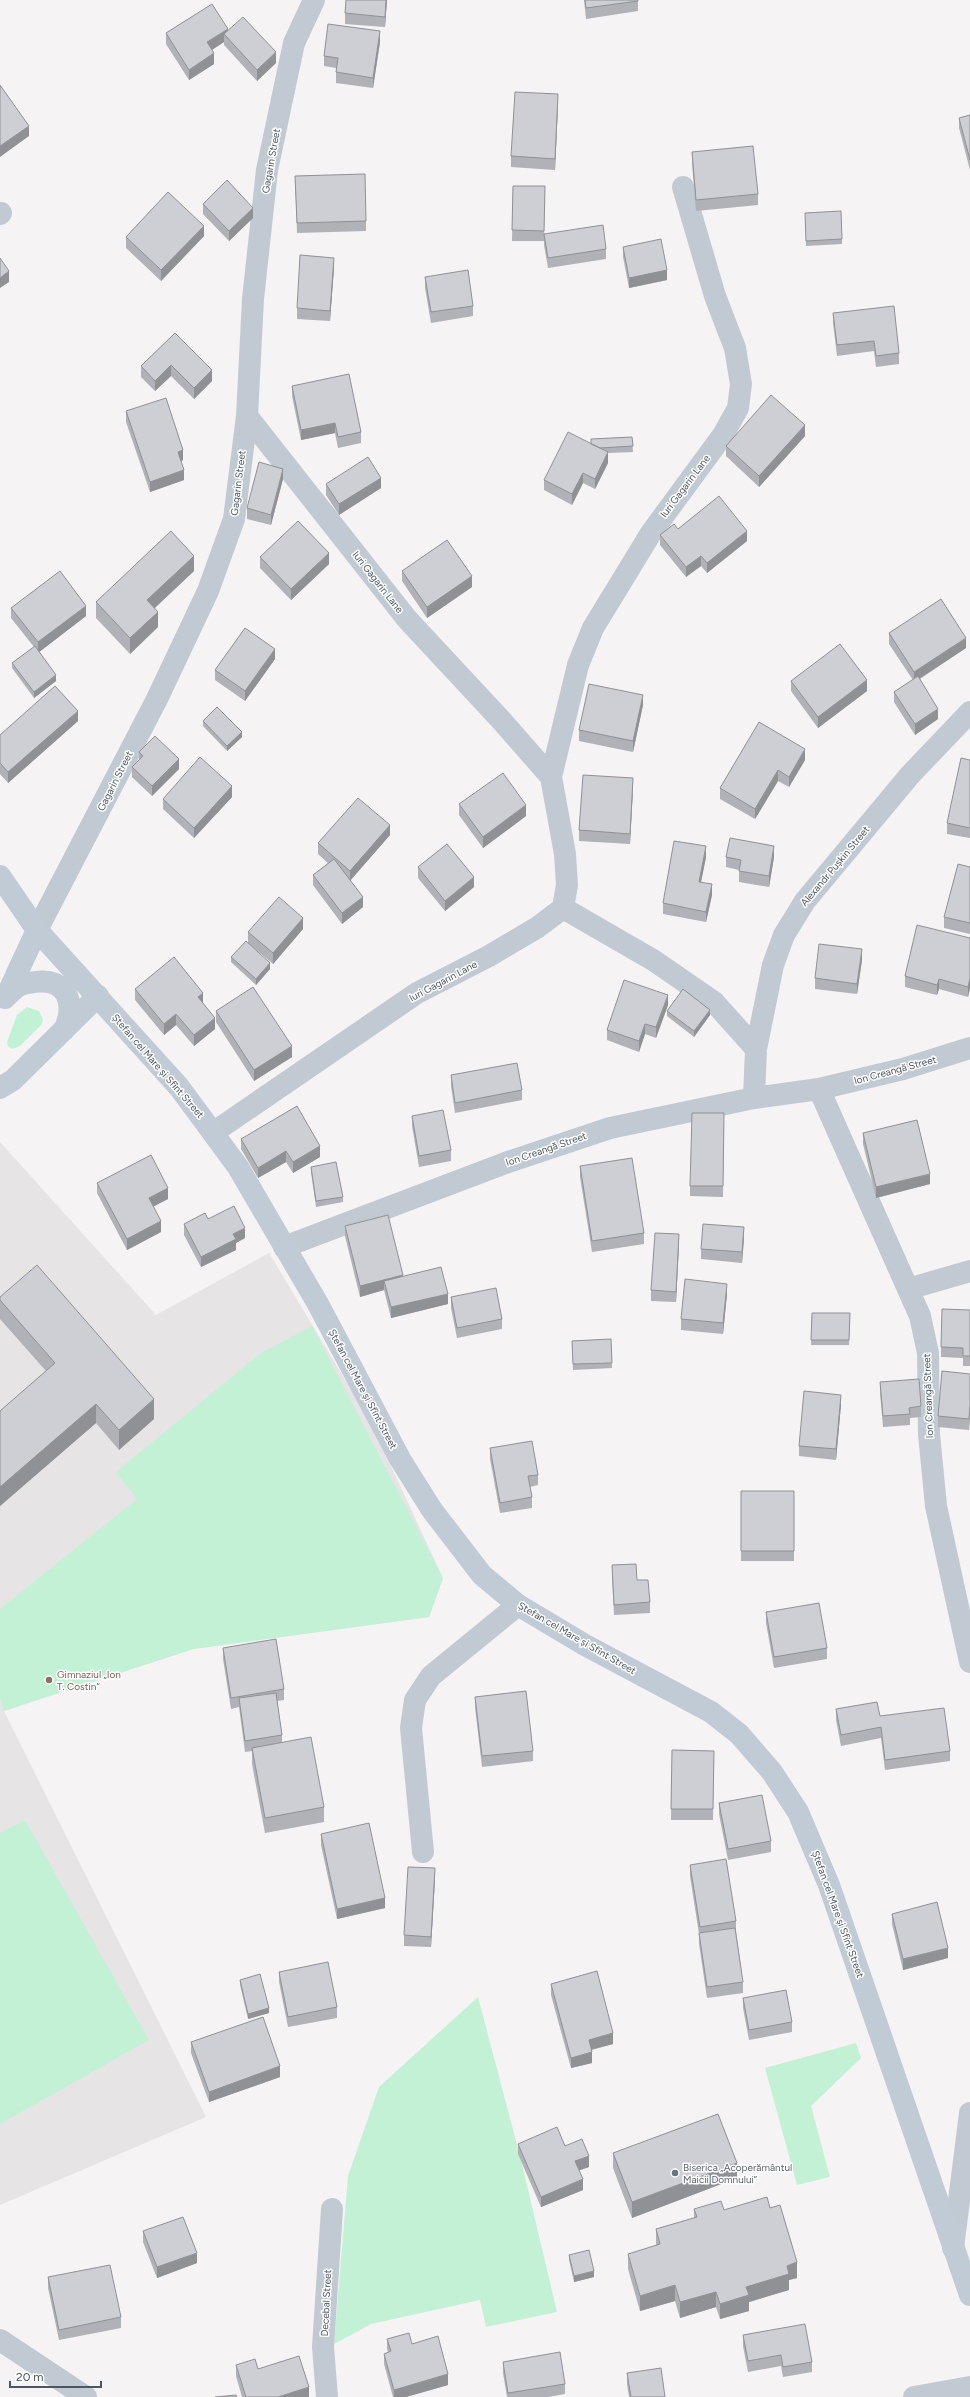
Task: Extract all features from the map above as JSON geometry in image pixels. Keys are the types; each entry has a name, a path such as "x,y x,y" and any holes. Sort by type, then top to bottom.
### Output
{"street":[{"name":"Gagarin Street","path":"38,930 157,699 208,591 234,519 247,416 253,300 267,170 294,43 314,0"},
{"name":"Iuri Gagarin Lane","path":"214,1132 417,993 489,956 538,927 563,908 567,885 566,854 551,777 578,665 593,628 651,533 724,435 738,408 741,384 735,348 715,296 682,187"},
{"name":"Iuri Gagarin Lane","path":"247,416 407,619 501,720 551,777"},
{"name":"Alexandr Pușkin Street","path":"754,1098 756,1049 773,965 784,934 805,901 910,775 970,712"},
{"name":"Ștefan cel Mare și Sfînt Street","path":"0,876 38,930 179,1087 214,1132 238,1167 318,1304 400,1459 432,1510 482,1575 518,1605 585,1645 711,1712 739,1734 772,1772 798,1812 829,1885 970,2295"},
{"path":"563,908 653,960 714,1002 756,1049"},
{"path":"3,1003 38,930"},
{"path":"3,1003 17,986 42,981 54,983 68,996 70,1019 64,1030"},
{"path":"0,1088 13,1080 98,996"},
{"name":"Ion Creangă Street","path":"284,1247 426,1191 564,1142 631,1123 754,1098 819,1089 903,1070 970,1048"},
{"name":"Ion Creangă Street","path":"819,1089 920,1316 928,1353 929,1434 936,1506 970,1662"},
{"path":"908,1289 970,1271"},
{"path":"423,1852 411,1728 415,1700 431,1676 518,1605"},
{"path":"953,2248 970,2113"},
{"name":"Decebal Street","path":"327,2397 323,2347 332,2209"},
{"path":"0,2340 86,2397"},
{"path":"914,2397 970,2387"}],"shaded area":[{"name":"Gimnaziul „Ion T. Costin“","path":"0,1142 156,1315 269,1253 370,1421 443,1578 429,1617 193,1649 4,1711 206,2117 0,2205"}],"green space":[{"path":"27,1007 39,1011 43,1019 42,1024 20,1046 12,1049 8,1046 7,1042 17,1015"},
{"path":"312,1326 443,1578 429,1617 193,1649 4,1711 0,1699 0,1609 137,1499 116,1472 261,1353"},
{"path":"25,1820 149,2040 0,2124 0,1833"},
{"path":"478,1997 520,2156 557,2312 486,2327 480,2300 371,2324 334,2344 348,2176 379,2087"},
{"path":"856,2043 861,2058 811,2106 830,2177 797,2185 765,2068"}],"building":[{"path":"346,0 386,0 385,17 345,13"},
{"path":"585,0 638,0 638,1 586,8"},
{"path":"212,4 228,29 207,42 214,53 189,70 166,33"},
{"path":"243,17 276,52 257,70 224,34"},
{"path":"328,24 380,31 373,78 336,72 338,58 324,56"},
{"path":"0,85 29,126 0,146"},
{"path":"515,92 558,94 555,159 511,156"},
{"path":"970,115 970,160 959,118"},
{"path":"753,146 758,194 696,200 692,152"},
{"path":"365,174 366,221 297,223 295,176"},
{"path":"227,180 253,208 229,231 203,204"},
{"path":"513,186 545,186 544,231 512,230"},
{"path":"168,192 204,226 161,270 126,237"},
{"path":"841,211 842,239 806,241 805,213"},
{"path":"603,225 606,249 548,258 544,234"},
{"path":"661,239 667,270 629,278 623,247"},
{"path":"300,255 334,258 330,311 297,308"},
{"path":"0,258 9,271 0,278"},
{"path":"468,270 473,306 431,312 425,277"},
{"path":"894,306 899,353 876,356 874,341 837,345 833,313"},
{"path":"175,333 212,370 194,388 171,365 155,381 141,366"},
{"path":"349,374 361,432 338,437 335,423 301,430 292,386"},
{"path":"771,395 805,425 759,476 726,446"},
{"path":"166,398 183,450 178,452 184,470 150,482 126,411"},
{"path":"568,432 608,452 595,479 583,473 572,494 544,480"},
{"path":"632,437 633,446 600,448 591,444 591,439"},
{"path":"368,457 381,478 339,504 326,484"},
{"path":"259,462 283,469 271,515 247,508"},
{"path":"719,496 747,531 707,563 701,556 686,567 660,535 674,524 678,529"},
{"path":"298,521 329,553 291,589 260,557"},
{"path":"171,531 194,556 147,600 158,612 130,638 96,602"},
{"path":"447,540 472,576 427,607 402,571"},
{"path":"60,571 86,606 38,642 11,608"},
{"path":"941,599 966,638 914,672 889,633"},
{"path":"245,628 275,649 245,691 215,670"},
{"path":"840,644 867,680 818,717 791,681"},
{"path":"35,646 56,675 34,692 12,663"},
{"path":"918,676 938,709 915,724 894,692"},
{"path":"589,684 643,695 633,741 579,730"},
{"path":"55,686 78,711 8,772 0,763 0,735"},
{"path":"217,707 242,732 227,746 203,721"},
{"path":"759,722 805,749 789,777 778,770 755,809 720,788"},
{"path":"155,736 179,759 152,786 132,767 143,756 139,752"},
{"path":"200,757 232,786 194,828 163,799"},
{"path":"961,758 970,760 970,828 947,823"},
{"path":"503,773 526,805 483,837 459,804"},
{"path":"583,775 633,778 630,834 579,830"},
{"path":"358,798 390,825 350,871 318,843"},
{"path":"730,838 774,846 769,876 739,871 741,860 726,857"},
{"path":"674,841 706,846 699,882 712,884 706,912 663,903"},
{"path":"447,844 474,877 445,901 418,867"},
{"path":"334,859 363,897 342,913 313,875"},
{"path":"958,864 970,867 970,923 944,917"},
{"path":"279,897 303,918 273,953 248,932"},
{"path":"917,925 970,938 970,978 968,987 939,979 937,985 905,976"},
{"path":"246,941 270,963 256,979 231,957"},
{"path":"819,944 862,949 857,984 815,978"},
{"path":"174,957 203,993 198,997 215,1018 194,1035 176,1014 164,1024 135,989"},
{"path":"624,980 668,995 656,1027 645,1024 639,1041 607,1030"},
{"path":"253,987 292,1046 254,1070 216,1011"},
{"path":"683,989 710,1010 694,1031 667,1011"},
{"path":"517,1063 522,1090 455,1103 451,1075"},
{"path":"297,1106 320,1146 293,1162 286,1151 258,1168 241,1139"},
{"path":"443,1110 451,1150 419,1156 412,1116"},
{"path":"692,1113 724,1113 723,1186 690,1186"},
{"path":"917,1120 930,1174 876,1187 863,1133"},
{"path":"151,1155 168,1188 149,1198 161,1221 127,1239 97,1183"},
{"path":"632,1158 644,1233 592,1241 580,1166"},
{"path":"336,1162 343,1197 316,1201 311,1167"},
{"path":"234,1206 245,1228 233,1234 236,1239 201,1257 184,1224 205,1213 208,1219"},
{"path":"388,1215 403,1275 360,1286 345,1226"},
{"path":"703,1224 744,1227 742,1252 701,1249"},
{"path":"655,1233 679,1234 676,1292 651,1290"},
{"path":"37,1265 154,1399 119,1430 96,1404 0,1487 0,1411 55,1363 0,1300 0,1297"},
{"path":"441,1267 448,1294 391,1307 384,1281"},
{"path":"685,1279 727,1284 723,1323 681,1319"},
{"path":"496,1288 502,1319 457,1328 451,1297"},
{"path":"942,1309 970,1310 970,1356 963,1356 963,1348 941,1347"},
{"path":"812,1313 850,1313 849,1340 811,1340"},
{"path":"611,1339 612,1363 573,1364 572,1341"},
{"path":"942,1371 970,1374 969,1419 938,1416"},
{"path":"919,1379 921,1406 909,1408 910,1414 883,1416 880,1382"},
{"path":"804,1391 841,1395 836,1449 799,1446"},
{"path":"532,1441 538,1475 528,1476 532,1497 500,1503 490,1448"},
{"path":"741,1491 794,1491 794,1551 741,1551"},
{"path":"636,1564 637,1580 648,1580 650,1602 614,1605 612,1565"},
{"path":"819,1603 827,1648 774,1657 766,1612"},
{"path":"276,1639 284,1689 231,1698 223,1648"},
{"path":"526,1691 533,1751 482,1756 475,1697"},
{"path":"276,1693 282,1735 245,1741 239,1698"},
{"path":"877,1702 880,1716 944,1708 950,1751 885,1760 881,1727 841,1735 836,1709"},
{"path":"311,1737 324,1807 265,1818 252,1748"},
{"path":"672,1750 714,1751 713,1809 671,1809"},
{"path":"762,1795 771,1841 728,1849 719,1803"},
{"path":"369,1823 385,1898 337,1909 321,1834"},
{"path":"726,1859 736,1921 700,1927 690,1865"},
{"path":"408,1867 435,1868 431,1937 404,1935"},
{"path":"937,1902 948,1948 903,1959 892,1914"},
{"path":"735,1928 743,1982 707,1987 699,1933"},
{"path":"328,1962 337,2007 288,2017 279,1972"},
{"path":"597,1971 613,2033 589,2040 592,2052 571,2058 551,1984"},
{"path":"260,1974 269,2008 248,2014 240,1980"},
{"path":"786,1990 792,2022 749,2030 743,1998"},
{"path":"263,2017 280,2066 209,2092 191,2042"},
{"name":"Biserica „Acoperământul Maicii Domnului”","path":"718,2114 737,2163 632,2202 613,2153"},
{"path":"557,2127 565,2146 582,2139 589,2156 575,2161 583,2179 541,2197 518,2144"},
{"path":"767,2197 770,2208 780,2205 797,2262 787,2266 789,2274 746,2287 749,2295 720,2304 716,2292 680,2302 675,2285 640,2296 628,2254 660,2244 656,2229 697,2217 694,2209 721,2201 724,2210"},
{"path":"183,2217 197,2253 157,2267 143,2231"},
{"path":"589,2250 594,2271 574,2276 569,2255"},
{"path":"110,2265 121,2317 59,2330 48,2277"},
{"path":"805,2324 812,2362 783,2367 781,2355 748,2361 743,2335"},
{"path":"409,2333 412,2344 438,2336 448,2374 394,2390 384,2354 391,2351 387,2339"},
{"path":"560,2352 565,2384 508,2393 503,2362"},
{"path":"299,2356 309,2387 278,2397 246,2397 236,2365 255,2359 258,2369"},
{"path":"661,2368 665,2397 631,2397 627,2373"},
{"path":"236,2395 237,2397 215,2397"}],"place":[{"name":"Gimnaziul „Ion T. Costin“","path":"49,1680"},
{"name":"Biserica „Acoperământul Maicii Domnului”","path":"675,2173"}]}
